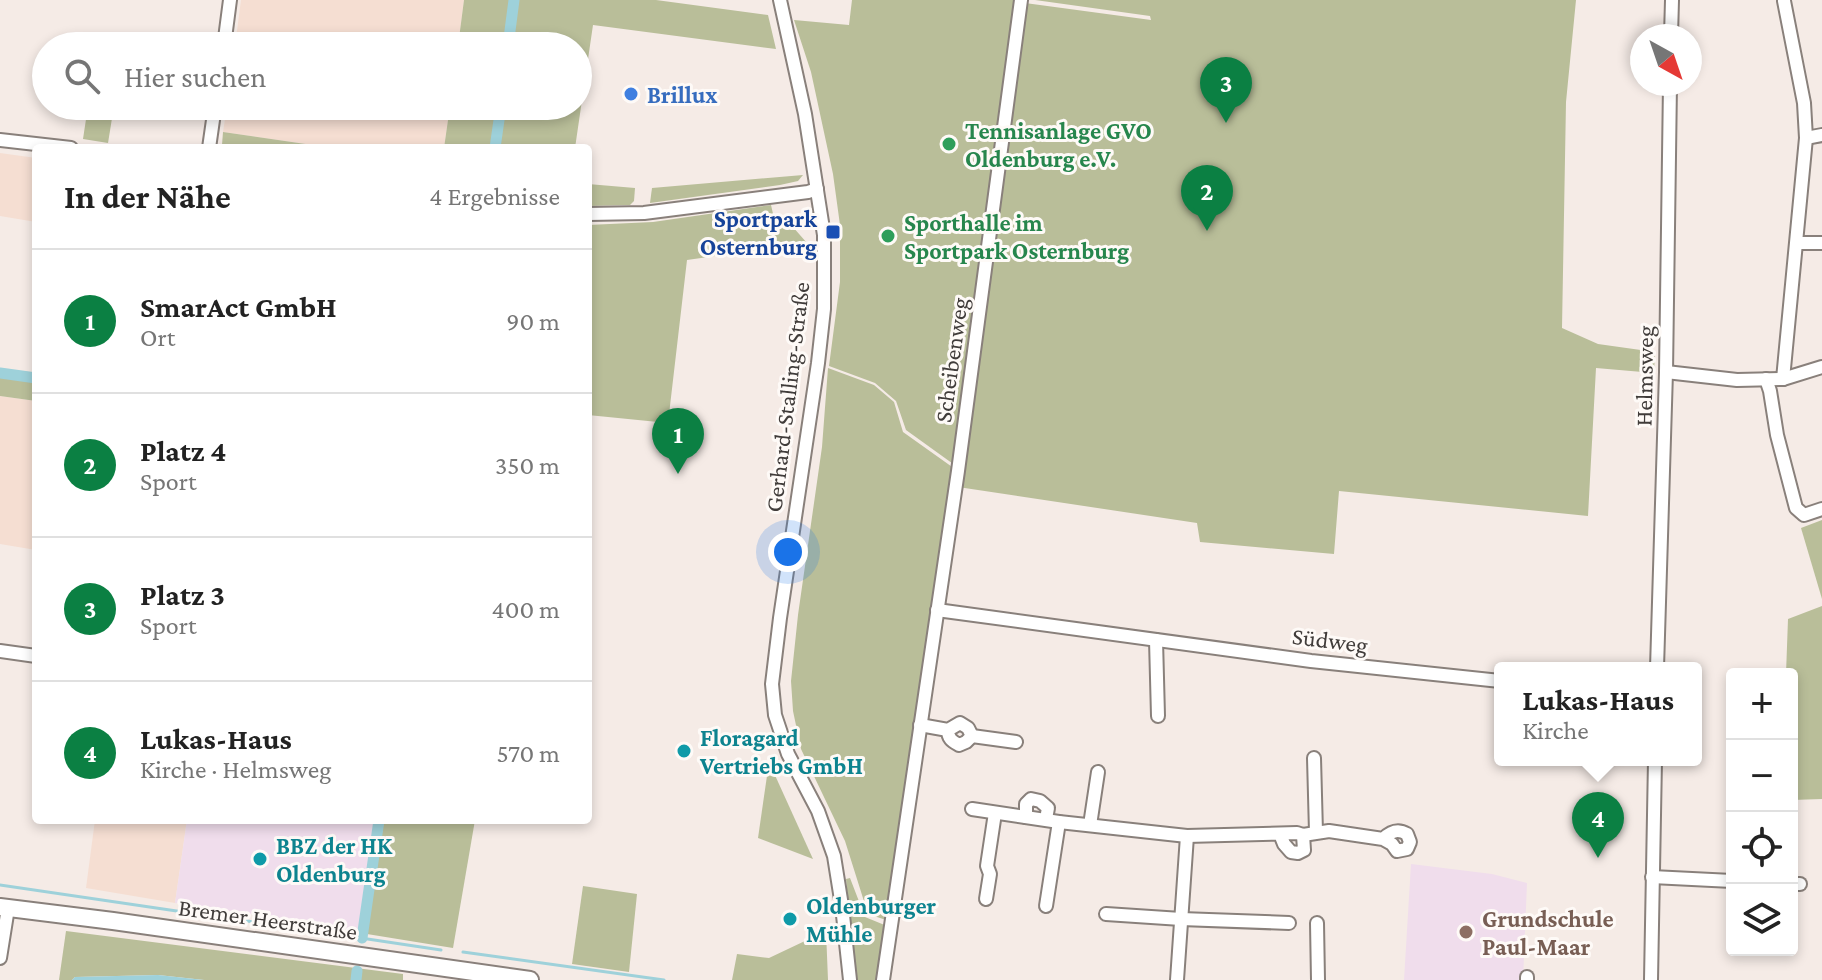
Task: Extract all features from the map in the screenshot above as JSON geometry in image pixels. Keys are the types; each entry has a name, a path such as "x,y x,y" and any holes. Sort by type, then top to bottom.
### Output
{"main road":[{"name":"Bremer Heerstraße","path":"4,907 530,980"}],"street":[{"path":"226,32 230,0"},
{"name":"Gerhard-Stalling-Straße","path":"780,0 805,114 824,235 824,309 772,684 775,715 788,754 818,811 834,856 850,980"},
{"name":"Scheibenweg","path":"883,980 981,305 1021,0"},
{"path":"1671,24 1672,0"},
{"path":"1783,379 1806,138 1804,103 1786,0"},
{"name":"Helmsweg","path":"1657,662 1670,96"},
{"path":"210,144 213,120"},
{"path":"1806,138 1822,135"},
{"path":"0,140 36,144"},
{"path":"592,214 644,213 817,189"},
{"path":"1797,243 1822,243"},
{"path":"1666,372 1737,380 1783,379 1822,367"},
{"path":"1766,379 1796,508 1804,515 1822,509"},
{"name":"Südweg","path":"937,610 1311,661 1494,680"},
{"path":"1156,640 1158,716"},
{"path":"0,651 32,655"},
{"path":"920,725 948,730 951,741 959,745 972,736 1016,742"},
{"path":"1280,834 1291,852 1304,850 1309,834 1314,758"},
{"path":"1651,980 1655,766"},
{"path":"1090,825 1098,772"},
{"path":"972,809 1026,817 1026,804 1031,799 1040,801 1048,808 1052,821 1046,906"},
{"path":"986,899 990,874 987,866 995,813"},
{"path":"1052,821 1187,836 1329,831 1383,839"},
{"path":"1177,980 1187,836"},
{"path":"1652,877 1726,881"},
{"path":"0,958 4,907"},
{"path":"1106,914 1289,923"},
{"path":"1317,923 1318,980"}],"shaded area":[{"path":"241,0 464,0 460,32 237,32"},
{"path":"225,120 448,120 445,144 306,144 223,132"},
{"path":"0,153 32,157 32,221 0,216"},
{"path":"0,396 32,400 32,549 0,544"},
{"path":"94,824 186,824 175,903 86,888"},
{"path":"186,824 374,824 358,930 175,903"},
{"name":"Grundschule Paul-Maar","path":"1411,864 1492,874 1527,883 1523,980 1404,980"}],"green space":[{"path":"464,0 656,0 768,15 776,49 593,25 592,32 460,32"},
{"path":"852,0 1018,0 956,466 906,430 896,401 875,383 829,366 840,282 840,225 833,174 811,72 794,20 849,25"},
{"path":"1035,0 1576,0 1566,102 1562,328 1598,344 1655,352 1654,373 1596,368 1588,516 1339,491 1334,554 1200,542 1197,523 958,487 1025,3 1151,20 1150,16"},
{"path":"86,120 112,120 108,143 83,139"},
{"path":"448,120 579,120 576,144 445,144"},
{"path":"223,132 306,144 222,144"},
{"path":"803,175 798,181 780,185 650,203 652,188"},
{"path":"592,184 635,188 634,201 630,205 592,206"},
{"path":"771,205 774,218 785,218 807,243 687,260 668,423 592,415 592,225 653,222"},
{"path":"828,368 874,385 894,402 903,432 955,469 889,921 868,914 845,841 801,749 793,711 791,681 822,447"},
{"path":"0,376 32,380 32,400 0,396"},
{"path":"1822,520 1822,599 1801,528"},
{"path":"1822,606 1822,799 1798,800 1798,668 1786,668 1788,619"},
{"path":"769,762 813,859 758,838"},
{"path":"383,824 474,824 453,948 367,934"},
{"path":"850,878 865,917 887,926 879,980 855,980 846,879"},
{"path":"583,886 637,894 629,972 572,964"},
{"path":"66,931 403,974 403,980 204,980 158,975 59,980"},
{"path":"826,931 828,980 732,980 737,954 769,958"}],"water":[{"path":"158,975 204,980 72,980 75,977"}],"waterway":[{"path":"510,32 514,0"},
{"path":"496,144 499,120"},
{"path":"0,373 32,377"},
{"path":"362,938 378,824"},
{"path":"0,885 231,919"},
{"path":"247,921 441,950"},
{"path":"463,952 664,980"},
{"path":"356,980 357,971"}],"place":[{"name":"Brillux","path":"631,94"},
{"name":"Platz 3","path":"1226,123"},
{"name":"Tennisanlage GVO Oldenburg e.V.","path":"949,144"},
{"name":"Platz 4","path":"1207,231"},
{"name":"Sportpark Osternburg","path":"833,232"},
{"name":"Sporthalle im Sportpark Osternburg","path":"888,236"},
{"name":"SmarAct GmbH","path":"678,474"},
{"name":"Floragard Vertriebs GmbH","path":"684,751"},
{"name":"Lukas-Haus","path":"1598,858"},
{"name":"BBZ der HK Oldenburg","path":"260,859"},
{"name":"Oldenburger Mühle","path":"790,919"},
{"name":"Grundschule Paul-Maar","path":"1466,932"}]}
